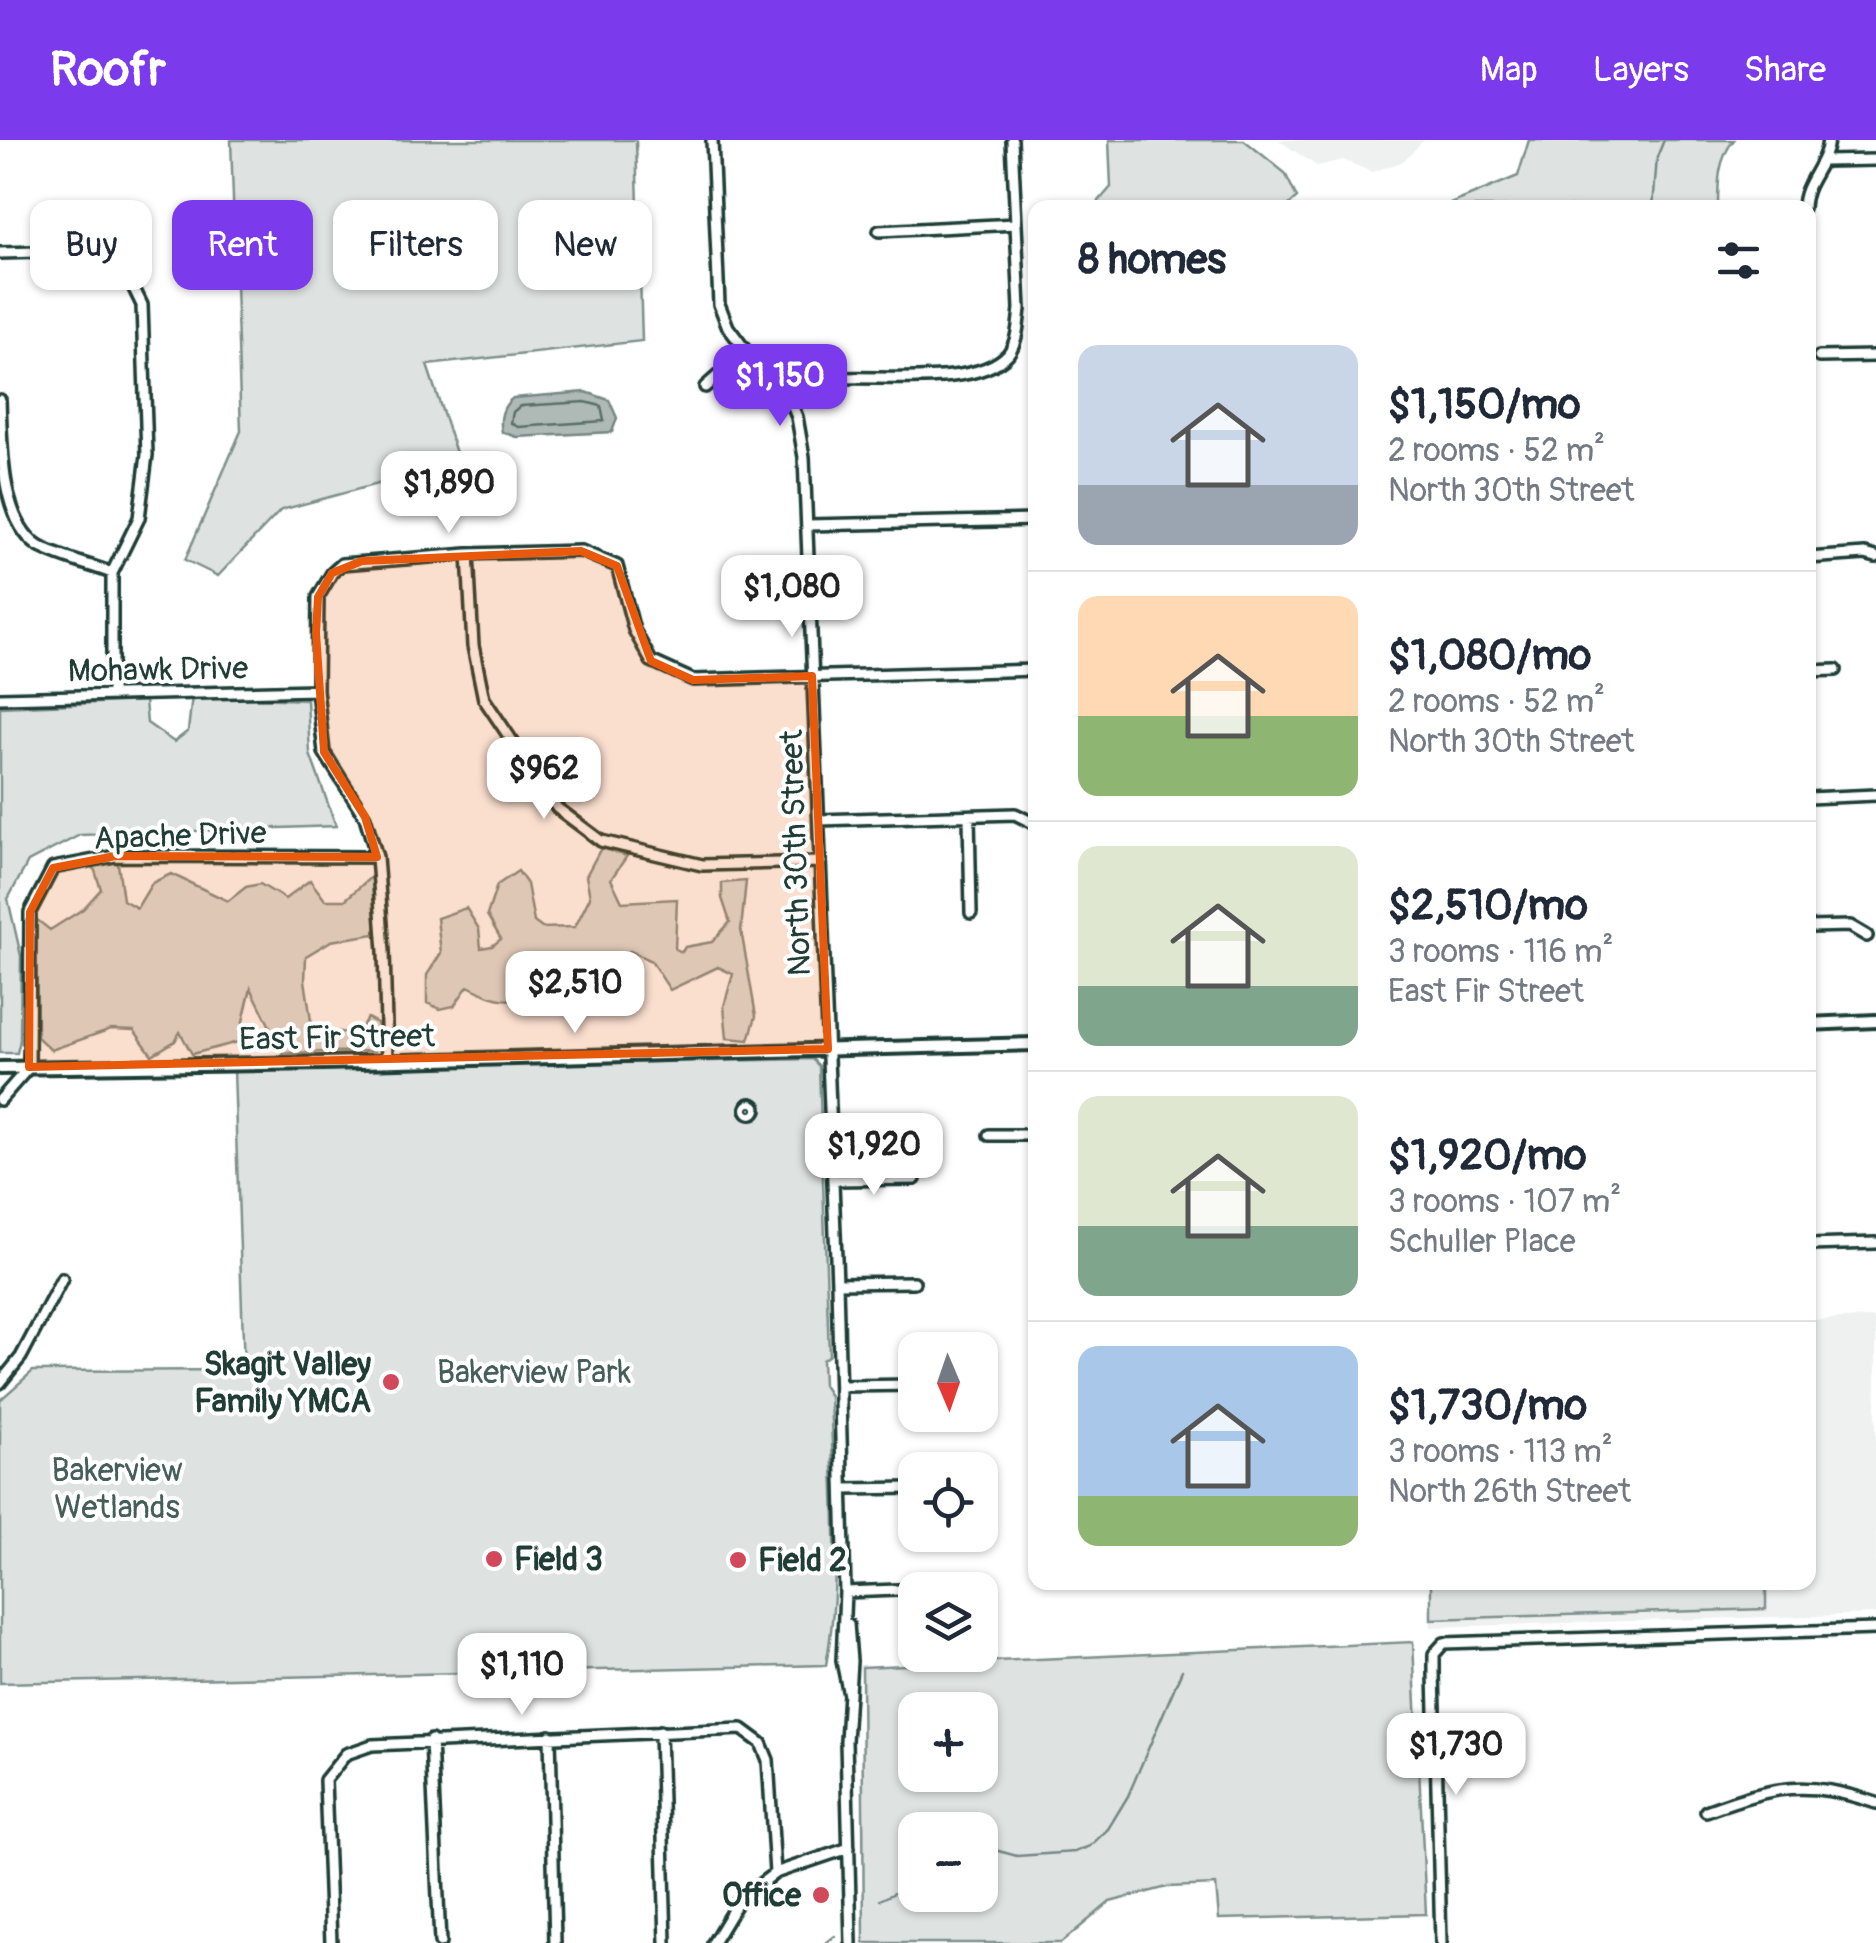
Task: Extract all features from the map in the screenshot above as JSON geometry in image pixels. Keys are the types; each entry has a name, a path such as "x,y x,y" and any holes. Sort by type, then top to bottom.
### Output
{"street":[{"name":"North 30th Street","path":"712,140 719,304 728,327 746,352 787,393 802,436 837,1283 845,1592 851,1660 846,1742 851,1943"},
{"path":"787,393 820,379 961,375 990,367 1008,354 1017,337 1020,309 1012,140"},
{"path":"1803,200 1803,192 1824,161 1828,140"},
{"path":"1824,161 1876,160"},
{"path":"880,230 1016,224"},
{"path":"0,254 74,250 122,264 142,305 147,455 139,518 112,573 112,694"},
{"path":"705,387 746,352"},
{"path":"1819,357 1876,356"},
{"path":"0,400 4,500 23,536 40,548 112,573"},
{"path":"807,525 1028,520"},
{"path":"387,1061 378,857 365,818 324,752 316,690 318,597 332,572 342,564 468,554 581,551 617,566 634,630 651,661 693,680 1028,670"},
{"path":"468,554 473,646 484,699 556,808 601,840 702,865 820,862"},
{"path":"1816,557 1866,554 1876,557"},
{"path":"1816,671 1836,670"},
{"name":"Mohawk Drive","path":"0,698 316,690"},
{"path":"1816,798 1876,796"},
{"path":"818,820 1014,814 1028,821"},
{"path":"968,816 972,913"},
{"name":"Apache Drive","path":"29,1067 30,912 52,868 116,856 378,857"},
{"path":"1816,927 1850,926 1868,936"},
{"path":"1816,1024 1876,1022"},
{"name":"East Fir Street","path":"0,1068 1028,1044"},
{"path":"0,1100 29,1067"},
{"path":"989,1135 1028,1135"},
{"path":"833,1180 915,1179"},
{"path":"1816,1244 1876,1242"},
{"path":"0,1383 21,1357 62,1279"},
{"path":"837,1283 914,1282"},
{"path":"840,1386 898,1384"},
{"path":"844,1490 898,1488"},
{"path":"845,1592 898,1590"},
{"path":"1441,1943 1434,1654 1444,1643 1876,1629"},
{"path":"332,1943 325,1780 346,1754 372,1745 742,1729 761,1743 768,1760 775,1873"},
{"path":"660,1731 666,1943"},
{"path":"550,1736 555,1943"},
{"path":"431,1740 440,1943"},
{"path":"1706,1812 1780,1787 1841,1792 1876,1803"},
{"path":"713,1943 739,1900 775,1873 849,1848"}],"highlighted area":[{"path":"581,551 617,566 651,661 693,680 812,676 828,1049 29,1067 30,912 53,868 115,856 377,857 365,817 324,752 316,633 318,597 332,573 362,561"}],"shaded area":[{"path":"1278,140 1424,140 1402,162 1372,172 1343,160 1317,166"},
{"path":"1876,1318 1876,1614 1431,1627 1429,1590 1816,1590 1816,1320"}],"green space":[{"path":"231,140 636,140 638,200 518,200 518,290 640,290 642,341 427,365 459,462 281,510 218,576 185,560 241,431 236,290 313,290 313,200 233,200"},
{"path":"1109,140 1244,140 1285,173 1297,198 1100,200 1111,187"},
{"path":"1529,140 1734,140 1722,163 1718,200 1460,200 1518,176"},
{"path":"192,696 307,700 310,754 336,826 80,835 28,862 8,899 21,956 20,1040 17,1053 0,1053 0,707 145,701 147,723 174,742 188,731"},
{"path":"601,848 627,856 611,879 622,902 677,899 675,949 682,952 685,947 712,942 730,922 722,898 722,883 746,881 741,930 756,1016 749,1040 727,1038 724,1006 733,974 718,967 670,990 651,961 630,951 618,960 613,978 555,990 549,958 541,964 549,990 507,1000 468,986 454,1006 440,1009 427,1003 427,975 441,953 437,918 466,908 479,929 481,948 492,946 501,939 487,915 497,885 518,871 527,884 534,922 542,928 575,927 590,897 586,876"},
{"path":"108,853 118,864 123,900 137,908 152,883 171,874 228,901 246,887 260,884 285,899 310,880 325,900 345,900 372,876 377,912 375,934 331,941 306,956 305,980 311,1021 322,1030 357,1034 367,1018 377,1023 379,1035 374,1051 283,1053 251,988 238,1042 192,1054 180,1032 175,1041 152,1055 134,1030 111,1029 51,1050 37,1037 36,919 50,930 83,909 101,889 90,856"},
{"name":"Bakerview Park","path":"812,1059 819,1066 829,1355 822,1360 823,1385 830,1396 835,1531 834,1598 826,1665 0,1683 0,1400 33,1371 244,1370 234,1070"},
{"path":"1431,1590 1766,1590 1766,1609 1431,1619"},
{"path":"1413,1642 1426,1914 1219,1919 1216,1885 1167,1887 1110,1902 1061,1943 864,1943 862,1667 898,1665 898,1672 998,1672 998,1661"}],"water":[{"path":"586,392 609,400 617,418 612,432 517,437 502,432 502,413 513,398"}],"waterway":[{"path":"1654,200 1657,157 1664,140"},
{"path":"998,1851 1017,1856 1075,1852 1090,1846 1108,1829 1128,1796 1182,1670"},
{"path":"880,1900 898,1891"},
{"path":"826,1943 835,1936"}],"place":[{"name":"Skagit Valley Family YMCA","path":"391,1382"},
{"name":"Field 3","path":"494,1559"},
{"name":"Field 2","path":"738,1560"},
{"name":"Office","path":"821,1895"}],"park label":[{"name":"Bakerview Wetlands","path":"117,1488"}]}
